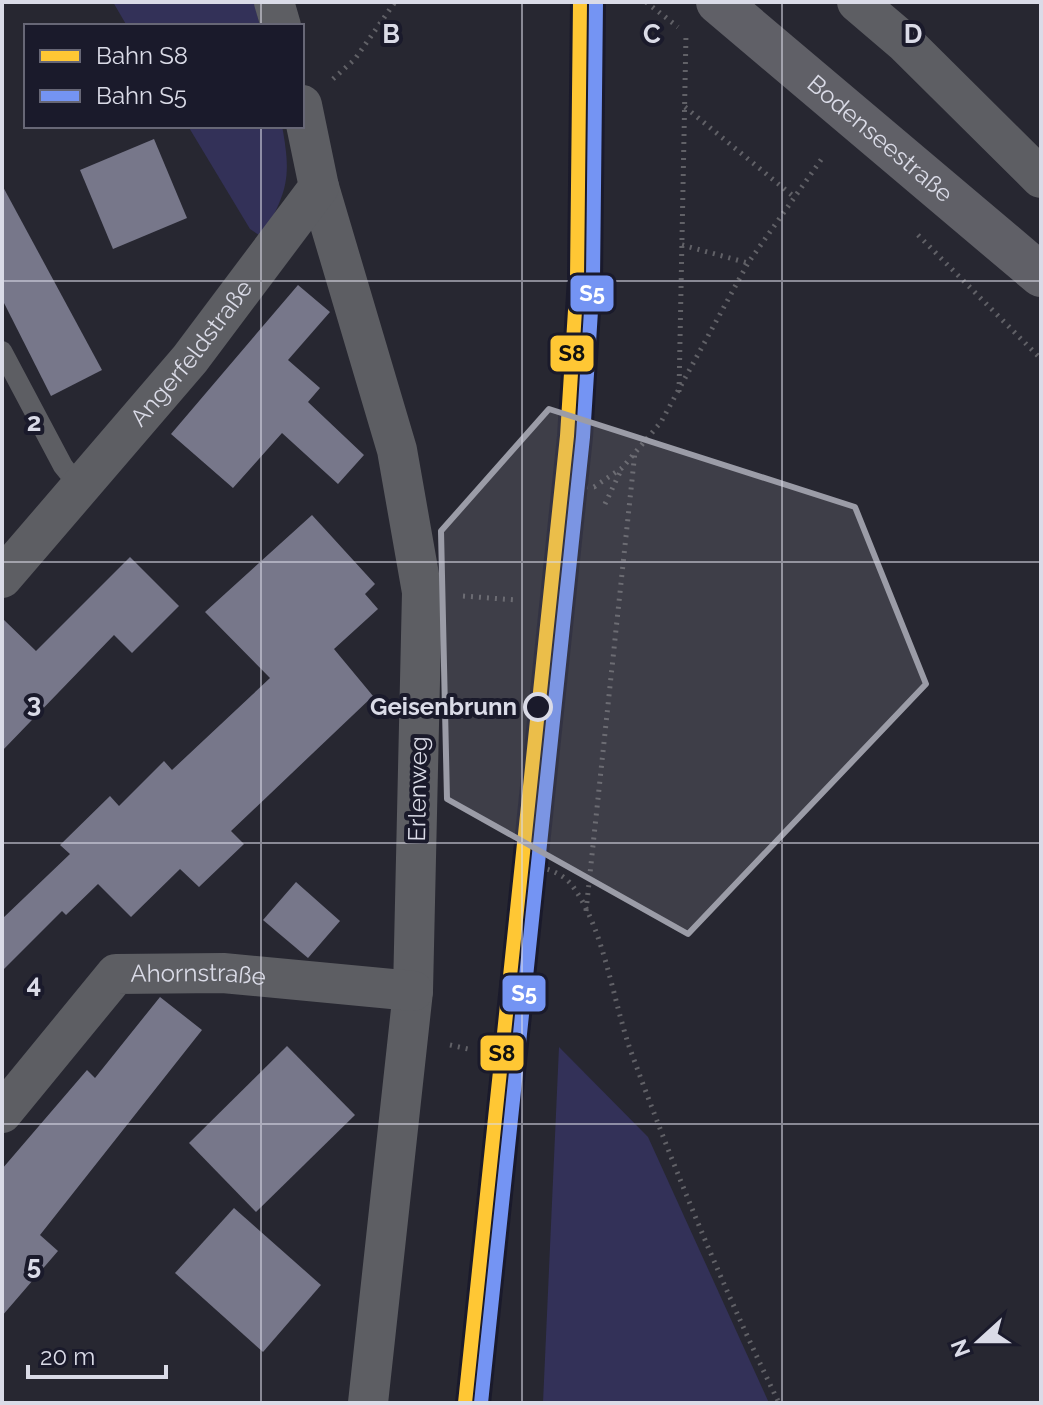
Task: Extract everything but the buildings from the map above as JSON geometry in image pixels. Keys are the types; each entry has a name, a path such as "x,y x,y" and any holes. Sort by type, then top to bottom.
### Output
{"main road":[{"name":"Bodenseestraße","path":"718,2 1041,275"}],"street":[{"path":"274,2 280,24"},
{"path":"857,2 905,43 1041,178"},
{"path":"304,115 319,187"},
{"name":"Angerfeldstraße","path":"2,578 190,359 319,187"},
{"name":"Erlenweg","path":"319,187 397,450 422,592 413,991 368,1403"},
{"name":"Ahornstraße","path":"2,1113 116,974 223,973 413,991"}],"lane":[{"path":"2,351 63,466 80,487"}],"path":[{"path":"355,59 395,2"},
{"path":"646,2 665,17"},
{"path":"679,393 686,34"},
{"path":"685,107 793,196"},
{"path":"605,504 622,468 661,422 679,393 748,263 823,157"},
{"path":"682,245 748,263"},
{"path":"586,912 635,452"},
{"path":"570,486 594,487 622,468"},
{"path":"449,595 516,600"},
{"path":"532,865 555,871 573,887 586,912 630,1046 663,1133 742,1327 779,1403"}],"highlighted area":[{"path":"549,409 855,507 926,684 688,934 447,799 441,531"}],"shaded area":[{"path":"113,2 254,2 260,24 126,24"},
{"path":"189,128 282,128 287,172 282,196 262,237 250,229"},
{"path":"559,1047 648,1137 769,1403 543,1403"}],"rail line":[{"name":"S8","path":"465,1403 567,436 577,279 580,2"},
{"name":"S5","path":"481,1403 583,437 593,279 596,2"}],"place":[{"name":"Geisenbrunn","path":"538,707"}]}
